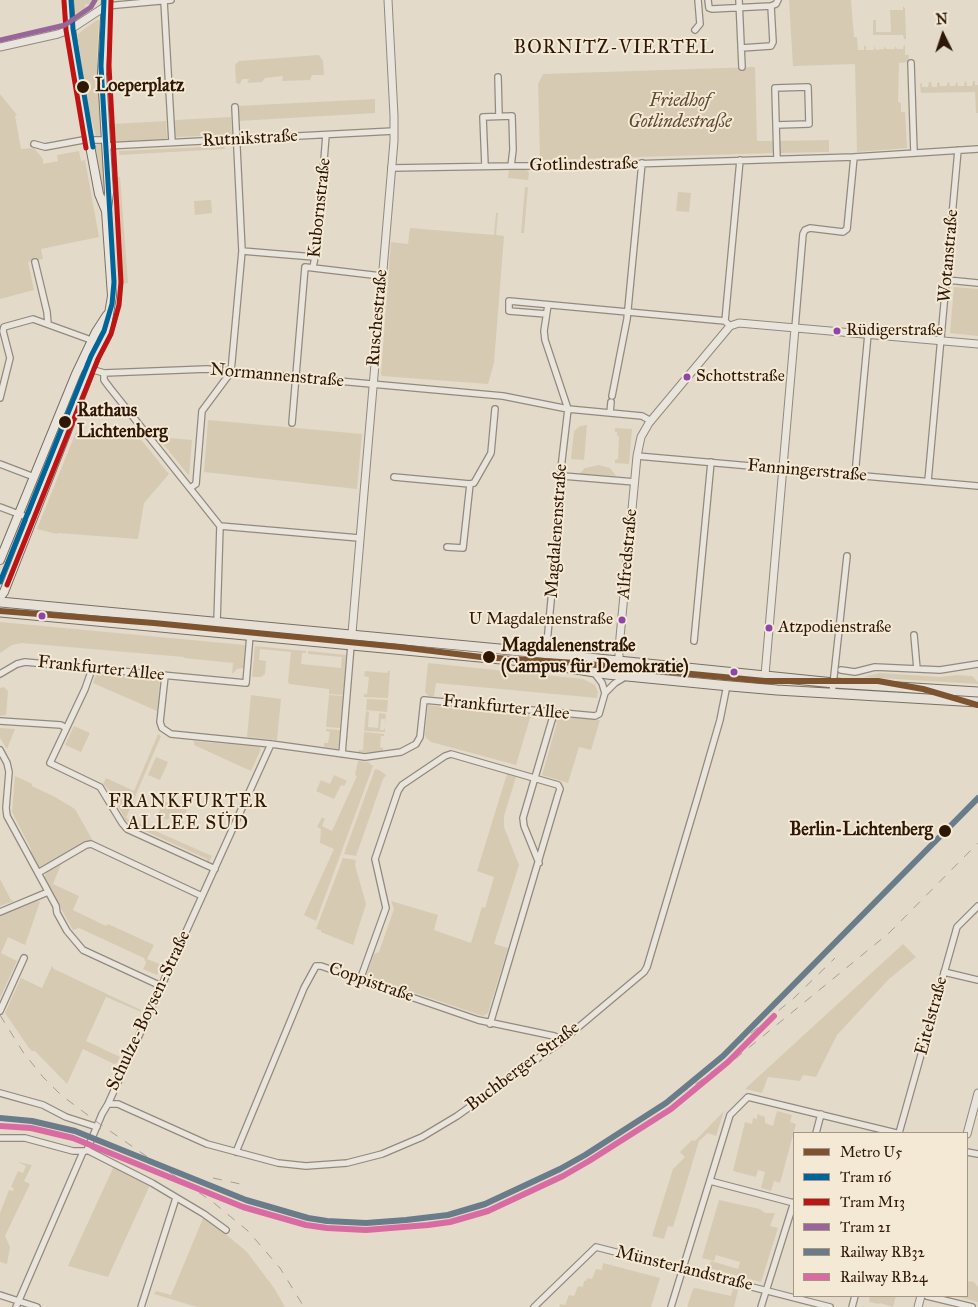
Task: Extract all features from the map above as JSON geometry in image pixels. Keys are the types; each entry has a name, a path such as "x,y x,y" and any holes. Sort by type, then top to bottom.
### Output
{"main road":[{"path":"69,0 71,29 99,194 106,211"},
{"path":"0,597 5,590 106,332 112,296 106,211 109,193 102,74 106,3"},
{"path":"0,560 80,366 98,327 108,314"},
{"path":"0,602 546,653 778,677 978,692"},
{"path":"0,612 556,665 629,676 832,694 978,702"},
{"path":"720,671 727,685"},
{"path":"727,685 730,680 737,678 759,679 765,675"},
{"path":"727,685 743,682 768,683 778,677"}],"street":[{"path":"164,0 172,142"},
{"path":"0,47 52,36 71,29 106,3 171,0"},
{"name":"Ruschestraße","path":"351,645 394,131 388,0"},
{"path":"695,30 700,24 698,0"},
{"path":"708,0 710,9 771,6 776,4 778,0"},
{"path":"739,0 742,67"},
{"path":"741,48 771,46 773,42 771,6"},
{"path":"911,63 914,152"},
{"path":"498,77 499,116"},
{"path":"776,125 809,124 808,87 774,88 777,159"},
{"path":"190,488 196,484 202,411 231,372 242,251 236,107"},
{"path":"486,166 483,117 512,116 513,150 511,166"},
{"name":"Rutnikstraße","path":"34,144 45,147 83,140 106,143 172,142 394,131"},
{"name":"Kubornstraße","path":"292,423 305,268 313,267 317,248 326,135"},
{"name":"Gotlindestraße","path":"391,168 642,164 854,157 978,149"},
{"name":"Wotanstraße","path":"928,481 958,150"},
{"path":"765,675 803,234 805,230 810,228 843,232 847,229 854,157"},
{"path":"637,456 641,436 651,421 727,323 740,160"},
{"path":"610,413 627,312 642,164"},
{"path":"242,251 314,257"},
{"path":"35,262 48,324"},
{"path":"313,267 318,270 382,276"},
{"path":"947,280 978,283"},
{"path":"546,314 509,311 509,301 727,323 978,344"},
{"path":"548,305 545,340 568,409"},
{"path":"0,398 10,358 3,331 4,326 29,319 102,344"},
{"path":"856,475 868,334"},
{"name":"Normannenstraße","path":"80,366 104,373 207,368 231,372 503,396 568,409 642,416 651,421"},
{"path":"104,373 104,380 110,388 220,526 217,622 215,626 204,631"},
{"path":"394,477 470,484 477,480 489,458 495,409"},
{"name":"Magdalenenstraße","path":"546,653 568,409"},
{"name":"Fanningerstraße","path":"637,456 978,486"},
{"name":"Alfredstraße","path":"619,661 637,456"},
{"path":"694,641 711,462"},
{"path":"0,464 34,477"},
{"path":"562,476 635,482"},
{"path":"448,547 463,548 470,484"},
{"path":"0,507 32,519"},
{"path":"220,526 359,538"},
{"path":"832,694 848,556"},
{"name":"Frankfurter Allee","path":"0,674 22,662 246,683 250,635"},
{"path":"914,636 917,669"},
{"path":"165,676 160,722 165,732 179,736 271,744 342,754 351,645"},
{"path":"605,693 613,684 629,676 622,669 619,661"},
{"path":"840,670 855,672 875,667 940,670 978,664"},
{"path":"92,669 85,689 50,763 100,787 122,823 128,829 215,869"},
{"path":"593,671 602,683 605,693"},
{"name":"Buchberger Straße","path":"108,1104 118,1104 201,1142 278,1163 306,1166 342,1164 382,1154 409,1143 445,1124 562,1041 644,972 720,720 727,685"},
{"name":"Frankfurter Allee","path":"342,754 375,757 401,752 413,747 420,737 424,700 598,716 605,693"},
{"path":"538,863 523,823 554,713"},
{"path":"0,721 61,725 66,728"},
{"name":"Schulze-Boysen-Straße","path":"17,1304 271,744"},
{"path":"0,750 7,763 9,772 6,813 67,931 84,950 161,986"},
{"path":"360,980 386,908 374,859 398,791 402,785 445,756 452,754 558,785 560,788 490,1024"},
{"path":"38,873 86,845 91,844 202,896"},
{"path":"0,912 48,892"},
{"name":"Eitelstraße","path":"898,1132 957,927 978,906"},
{"path":"0,1011 24,958"},
{"name":"Coppistraße","path":"236,1152 261,1088 314,968 320,965 490,1024 554,1036 562,1041"},
{"path":"944,972 978,980"},
{"path":"0,1093 44,1105 66,1117 97,1127"},
{"path":"968,1132 978,1093"},
{"path":"672,1307 730,1114 748,1097 894,1132"},
{"path":"816,1132 821,1114"},
{"path":"2,1138 25,1138 85,1151 152,1183 204,1214 226,1230"},
{"path":"710,1181 793,1202"},
{"path":"142,1307 176,1198"},
{"path":"761,1307 793,1205"},
{"name":"Münsterlandstraße","path":"534,1307 596,1247 830,1307"},
{"path":"0,1295 17,1304 37,1307"},
{"path":"931,1297 972,1307"}],"green space":[{"path":"72,0 99,0 88,10 89,5 85,4 86,11 80,15 77,13 73,17"},
{"path":"789,0 851,0 854,37 857,37 858,50 864,50 864,46 866,46 866,50 874,50 874,46 876,50 884,49 884,46 886,49 895,49 895,46 897,49 903,49 905,45 905,55 909,55 908,62 899,63 898,102 901,103 901,112 905,112 907,148 857,152 855,64 793,66"},
{"path":"903,6 905,8 906,39 904,39 903,35 873,35 873,20 876,20 876,32 891,32 890,10 903,10"},
{"name":"Loeperplatz","path":"99,20 97,57 101,135 96,137 76,37"},
{"path":"319,55 323,61 324,75 312,75 310,80 282,81 283,76 265,78 262,82 247,83 249,79 242,79 240,84 236,83 235,65 239,61"},
{"name":"Friedhof Gotlindestraße","path":"755,67 757,141 774,141 774,153 540,160 538,84 543,74"},
{"path":"957,81 958,86 964,86 965,81 967,86 972,86 973,81 975,81 975,85 978,85 978,113 976,113 975,92 921,93 920,84 922,83 922,87 928,87 929,82 931,82 932,87 937,87 939,82 940,86 947,86 949,82 950,86 955,86"},
{"path":"0,94 17,115 15,116 21,149 34,148 43,159 43,164 58,161 57,155 79,151 81,161 85,160 99,237 41,249 43,259 28,262 34,290 0,299"},
{"path":"375,99 375,113 238,121 237,106"},
{"path":"231,117 232,135 175,137 175,120"},
{"path":"166,121 167,139 113,142 112,124"},
{"path":"829,140 829,152 779,153 779,141"},
{"name":"Loeperplatz","path":"101,143 105,189 103,189 95,145"},
{"path":"224,146 225,149 119,155 119,151"},
{"path":"509,169 526,169 529,173 528,180 508,178"},
{"path":"120,177 128,283 121,284 113,178"},
{"path":"525,187 528,187 524,233 521,233"},
{"path":"678,192 691,193 689,212 676,211"},
{"path":"211,200 212,213 195,215 194,201"},
{"path":"496,213 498,213 496,235 504,236 494,363 488,384 382,376 391,242 408,244 410,228 494,235"},
{"path":"954,287 978,289 978,336 950,333"},
{"path":"208,420 362,434 357,489 204,472"},
{"path":"129,425 169,474 144,503 138,539 57,534 37,529 76,432 92,437 104,438 116,434"},
{"path":"587,425 584,460 571,459 574,431 580,426"},
{"path":"615,428 632,429 629,464 615,463 615,460 618,459 619,436 615,432"},
{"path":"153,431 169,431 169,438 192,440 189,476"},
{"path":"599,465 610,468 616,476 579,474 585,468"},
{"path":"0,622 245,645 244,668 237,669 232,674 233,663 22,643 12,645 0,653"},
{"path":"255,646 306,651 306,653 302,653 301,664 341,668 342,657 308,654 308,651 346,655 343,695 329,694 329,689 289,684 291,652 260,649 259,660 266,661 265,674 261,677 252,677"},
{"path":"428,663 583,679 595,685 598,692 597,698 436,683 434,696 428,696 425,692"},
{"path":"365,671 387,673 390,671 388,698 364,697 364,694 367,694 369,677 364,676"},
{"path":"880,673 940,677 972,676 978,684 863,677"},
{"path":"98,674 156,679 160,682 157,711 93,683"},
{"path":"4,687 8,691 6,715 0,716 0,688"},
{"path":"251,695 281,699 277,740 247,737"},
{"path":"329,695 343,696 340,728 326,727"},
{"path":"367,699 388,700 387,712 366,710"},
{"path":"428,705 481,712 483,708 490,709 490,713 523,716 523,712 535,713 534,718 530,718 516,765 431,742 426,738 425,734"},
{"path":"366,711 369,712 368,727 378,728 379,713 386,714 385,725 385,719 381,719 380,730 384,730 385,727 385,732 364,731"},
{"path":"557,715 600,720 591,750 579,747 568,783 542,775 557,723 554,721"},
{"path":"74,726 90,733 81,752 65,745"},
{"path":"0,728 15,729 7,749 0,738"},
{"path":"326,729 340,730 337,749 324,747 324,743 328,743 330,732 326,731"},
{"path":"364,732 384,734 384,736 381,736 380,747 383,748 383,751 372,753 358,752 363,750"},
{"path":"158,734 161,736 126,818 212,856 208,864 207,859 134,826 125,820 111,792 103,784 106,778 134,791"},
{"path":"194,741 259,747 261,749 251,771 194,745"},
{"path":"156,757 168,762 160,780 148,775"},
{"path":"358,761 368,762 373,766 316,921 304,915 334,849 320,843 321,829 317,827 322,817 325,819 322,826 332,831 357,776 355,775"},
{"path":"375,769 386,775 356,856 344,854"},
{"path":"507,774 516,777 504,816 504,827 519,865 494,944 508,948 488,1013 483,1016 368,977 367,974 374,954 379,952 394,909 391,901 438,915 434,930 471,943 482,907 485,908 494,877 477,871"},
{"path":"334,775 347,781 344,786 341,785 334,799 316,791 321,780 330,784"},
{"path":"15,776 75,809 93,841 39,869 12,812"},
{"path":"164,801 187,810 182,821 170,816 168,820 157,816"},
{"path":"343,858 356,860 355,865 366,904 353,945 316,929"},
{"path":"62,862 53,884 79,896 73,910 106,926 108,924 154,945 147,959 162,965 157,975 143,969 146,963 144,958 79,928 73,930 44,878 47,871"},
{"path":"0,879 11,900 14,901 0,906"},
{"path":"38,901 40,902 25,945 8,937 1,953 17,961 0,998 0,916"},
{"path":"903,944 916,957 889,979 837,1035 816,1077 803,1075 800,1081 768,1077 762,1093 745,1089"},
{"path":"52,966 54,969 141,1010 141,1012 106,997 86,1041 120,1057 117,1063 114,1064 83,1049 67,1084 35,1051 29,1048 5,1013 21,978 42,988"},
{"path":"724,1111 716,1136 708,1133 699,1141 673,1227 668,1226 664,1239 652,1236 673,1169 685,1157 680,1152 692,1140 695,1141"},
{"path":"777,1111 792,1115 790,1122 796,1124 780,1183 774,1181 771,1191 761,1188 765,1172 758,1170 756,1177 733,1171 745,1122 752,1124 753,1118 757,1119 757,1114 765,1117 765,1123 773,1126"},
{"path":"18,1162 32,1165 24,1181 30,1184 5,1236 10,1247 7,1264 0,1262 0,1213 9,1190 13,1191 14,1188 11,1187 18,1171 23,1173 26,1166"},
{"path":"114,1166 150,1185 108,1277 68,1266"},
{"path":"719,1200 760,1209 765,1213 775,1213 770,1226 778,1228 761,1282 709,1268 711,1261 738,1269 740,1262 716,1255 714,1261 702,1258"},
{"path":"204,1216 247,1252 274,1288 285,1307 197,1307 154,1294 156,1291 171,1295"},
{"path":"603,1263 660,1278 651,1307 559,1307 560,1304 565,1305 569,1295 574,1296 578,1286 583,1287 584,1281 587,1278 592,1279 596,1269 602,1270"},
{"path":"968,1281 974,1282 978,1287 978,1302 958,1297 968,1297"},
{"path":"695,1288 731,1296 733,1289 738,1290 734,1307 687,1307"},
{"path":"870,1297 896,1297 893,1307 869,1302"}],"railway":[{"path":"735,1059 889,933 978,843"},
{"path":"723,1056 794,998 835,958"},
{"path":"0,1015 23,1052 43,1077 61,1095 214,1203 248,1231 280,1268 304,1307"},
{"path":"650,1113 700,1081 734,1055"},
{"path":"213,1178 245,1185"}],"metro line":[{"name":"U5","path":"0,611 154,623 400,647 481,657 577,663 765,681 878,681 923,689 978,705"}],"tram line":[{"name":"16","path":"71,0 73,29 93,147"},
{"name":"21","path":"0,40 65,25 91,7 95,0"},
{"name":"16","path":"0,582 91,356 104,331 112,304 114,282 101,66 104,0"},
{"name":"M13","path":"7,585 98,359 111,334 119,305 121,282 109,66 111,0"},
{"name":"M13","path":"64,1 66,30 86,148"}],"rail line":[{"name":"RB32","path":"0,1118 32,1121 75,1131 246,1200 308,1218 366,1223 406,1220 448,1215 485,1204 560,1169 666,1103 723,1056 978,798"},
{"name":"RB24","path":"0,1126 31,1128 73,1138 243,1207 306,1225 366,1230 450,1222 488,1211 563,1176 671,1109 728,1062 774,1016"}],"place":[{"name":"Loeperplatz","path":"83,87"},
{"name":"Rüdigerstraße","path":"837,331"},
{"name":"Schottstraße","path":"687,377"},
{"name":"Rathaus Lichtenberg","path":"65,422"},
{"name":"U Magdalenenstraße","path":"622,620"},
{"name":"Atzpodienstraße","path":"769,628"},
{"name":"Magdalenenstraße (Campus für Demokratie)","path":"489,657"},
{"name":"Berlin-Lichtenberg","path":"945,831"}],"district":[{"name":"BORNITZ-VIERTEL","path":"614,48"},
{"name":"FRANKFURTER ALLEE SÜD","path":"188,813"}]}
